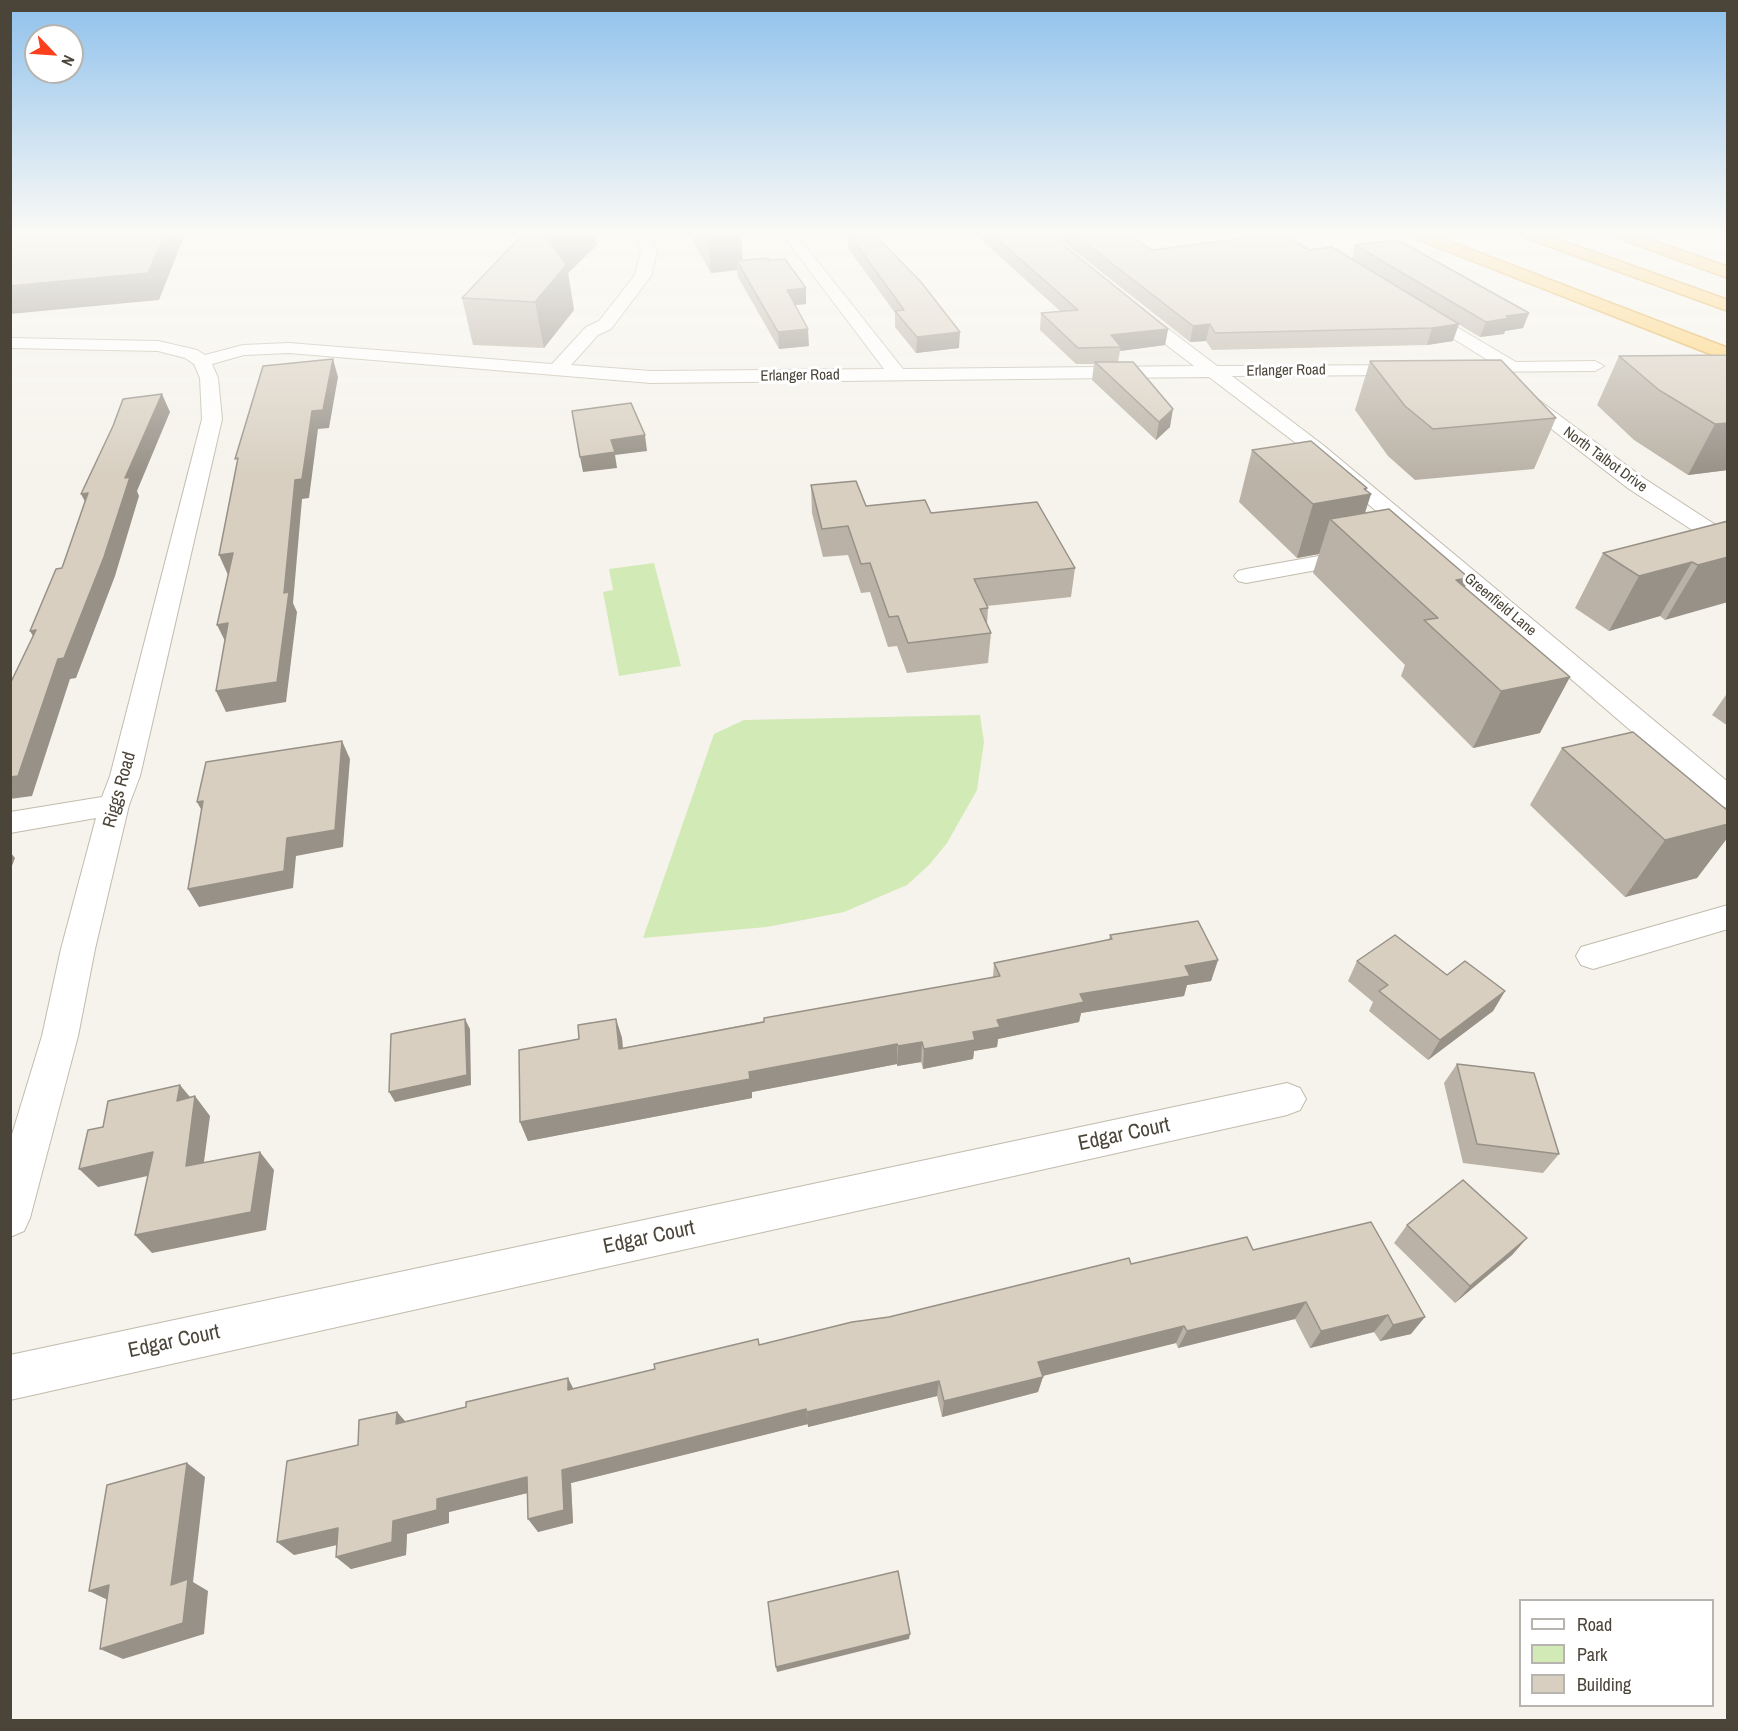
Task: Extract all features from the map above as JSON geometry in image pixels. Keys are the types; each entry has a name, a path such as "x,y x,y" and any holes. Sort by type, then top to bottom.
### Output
{"highway":[{"path":"1625,315 1728,355"}],"street":[{"path":"556,370 592,331 608,333 619,315"},
{"path":"851,315 898,375"},
{"name":"Greenfield Lane","path":"1139,315 1316,449 1728,798"},
{"path":"1427,315 1512,367"},
{"path":"10,344 149,345 176,349 202,361"},
{"name":"Erlanger Road","path":"202,361 243,350 289,348 651,377 1595,366"},
{"path":"587,373 599,357"},
{"name":"Riggs Road","path":"10,1218 38,1109 60,1036 114,805 125,776 212,418 209,378 202,361"},
{"name":"North Talbot Drive","path":"1489,367 1582,443 1673,509 1728,543"},
{"path":"1246,576 1428,543"},
{"path":"10,823 114,805"},
{"path":"1593,956 1728,917"},
{"name":"Edgar Court","path":"10,1378 1287,1099"}],"green space":[{"path":"654,563 681,666 619,676 603,592 613,590 609,569"},
{"path":"980,715 984,742 977,790 947,843 929,865 907,885 844,912 767,927 643,938 714,734 744,720"}],"building":[{"path":"768,315 800,315 808,329 778,332"},
{"path":"898,315 947,315 960,332 917,337"},
{"path":"1043,315 1150,315 1168,329 1111,335 1121,347 1078,348"},
{"path":"1178,315 1444,315 1459,324 1432,328 1215,333 1210,324 1193,326"},
{"path":"1474,315 1515,315 1506,316 1510,318 1486,322"},
{"path":"1727,355 1728,423 1715,424 1659,390 1619,356"},
{"path":"333,359 323,410 312,411 302,479 295,480 284,593 289,592 277,682 216,691 228,623 217,625 233,553 219,555 238,458 235,459 263,366"},
{"path":"1501,360 1556,418 1433,429 1405,406 1370,361"},
{"path":"1095,362 1133,362 1173,409 1159,422"},
{"path":"162,394 125,478 130,477 104,557 64,658 58,659 18,776 10,777 10,684 36,630 30,631 56,569 62,568 88,493 81,494 123,399"},
{"path":"631,403 645,435 611,440 615,452 580,457 572,411"},
{"path":"1311,441 1367,488 1364,489 1371,494 1313,504 1252,450"},
{"path":"856,481 866,506 925,500 931,513 1037,502 1075,568 974,579 988,608 980,609 991,633 908,643 898,616 889,617 870,563 861,564 848,526 822,529 811,485"},
{"path":"1389,509 1469,578 1456,580 1570,677 1501,691 1424,620 1438,618 1330,519"},
{"path":"1728,521 1728,557 1698,565 1692,562 1639,576 1603,553"},
{"path":"1633,732 1728,811 1728,824 1665,840 1562,748"},
{"path":"342,741 335,830 287,838 284,871 188,889 203,801 197,802 206,762"},
{"path":"1198,921 1218,960 1185,966 1190,976 1080,994 1084,1002 997,1020 1000,1027 973,1032 975,1040 924,1049 922,1042 898,1046 897,1044 749,1072 750,1079 520,1122 519,1050 579,1039 578,1025 616,1019 619,1049 764,1022 764,1018 1000,976 994,963 1112,939 1110,935"},
{"path":"1395,935 1447,975 1465,961 1505,991 1440,1040 1379,991 1388,985 1357,961"},
{"path":"465,1019 467,1075 389,1092 391,1034"},
{"path":"1457,1064 1534,1073 1559,1154 1477,1144"},
{"path":"180,1085 177,1101 195,1096 186,1166 260,1152 251,1212 135,1235 153,1152 79,1169 88,1130 103,1127 108,1101"},
{"path":"1463,1180 1527,1238 1470,1286 1407,1225"},
{"path":"1371,1222 1425,1317 1393,1325 1388,1315 1321,1331 1306,1302 1187,1331 1184,1326 1038,1362 1043,1377 944,1401 939,1381 807,1412 806,1409 562,1470 564,1510 528,1519 527,1477 437,1499 437,1510 393,1521 392,1542 336,1557 338,1528 277,1542 287,1461 358,1445 359,1420 397,1412 396,1424 466,1407 466,1402 568,1378 568,1390 655,1369 654,1364 758,1339 759,1345 852,1322 889,1317 1129,1258 1131,1264 1247,1237 1253,1250"},
{"path":"187,1463 171,1585 188,1579 183,1623 100,1649 109,1585 89,1591 107,1485"},
{"path":"898,1571 910,1634 776,1667 768,1602"}]}
